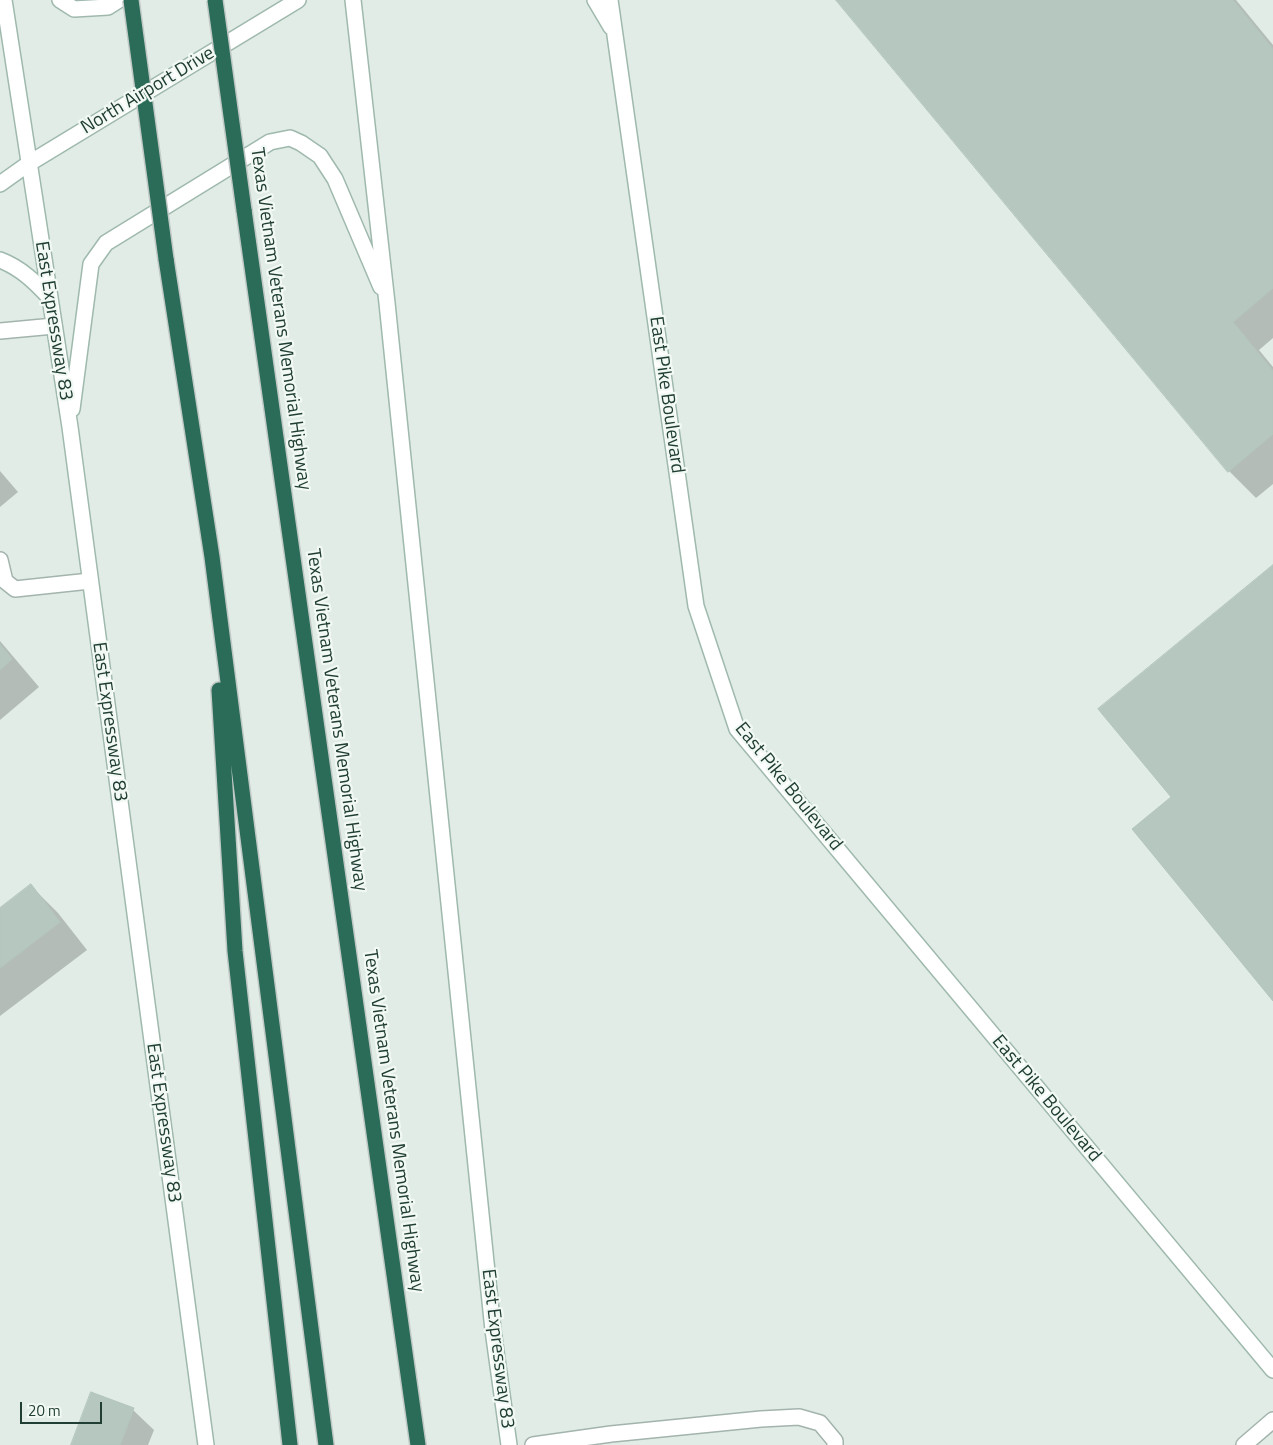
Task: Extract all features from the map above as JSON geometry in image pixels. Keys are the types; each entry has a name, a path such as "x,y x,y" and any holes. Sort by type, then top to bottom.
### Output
{"highway":[{"path":"130,0 166,259 212,557 326,1445"},
{"name":"Texas Vietnam Veterans Memorial Highway","path":"215,0 418,1445"},
{"path":"212,557 235,951 290,1445"}],"main road":[{"name":"East Expressway 83","path":"4,0 70,427 206,1445"},
{"path":"60,0 74,9 108,7 119,0"},
{"name":"North Airport Drive","path":"0,184 28,164 298,0"},
{"name":"East Expressway 83","path":"353,0 388,303 493,1330 509,1445"},
{"path":"595,0 615,34"},
{"name":"East Pike Boulevard","path":"610,0 696,606 737,729 1273,1370"},
{"path":"70,427 90,264 106,243 270,142 290,138 320,156 335,178 388,303"},
{"path":"0,260 20,270 50,298"},
{"path":"0,330 54,326"},
{"path":"0,560 5,580 15,589 90,581"},
{"path":"533,1445 611,1434 799,1417 820,1423 835,1441 835,1445"},
{"path":"1244,1445 1273,1420"}],"building":[{"path":"836,0 1233,0 1273,49 1273,288 1233,322 1273,371 1273,434 1228,472"},
{"path":"1273,565 1273,1001 1132,829 1171,797 1098,709"},
{"path":"0,644 12,659 0,670"},
{"path":"31,884 60,922 0,968 0,908"},
{"path":"91,1392 134,1408 120,1445 71,1445"}]}
